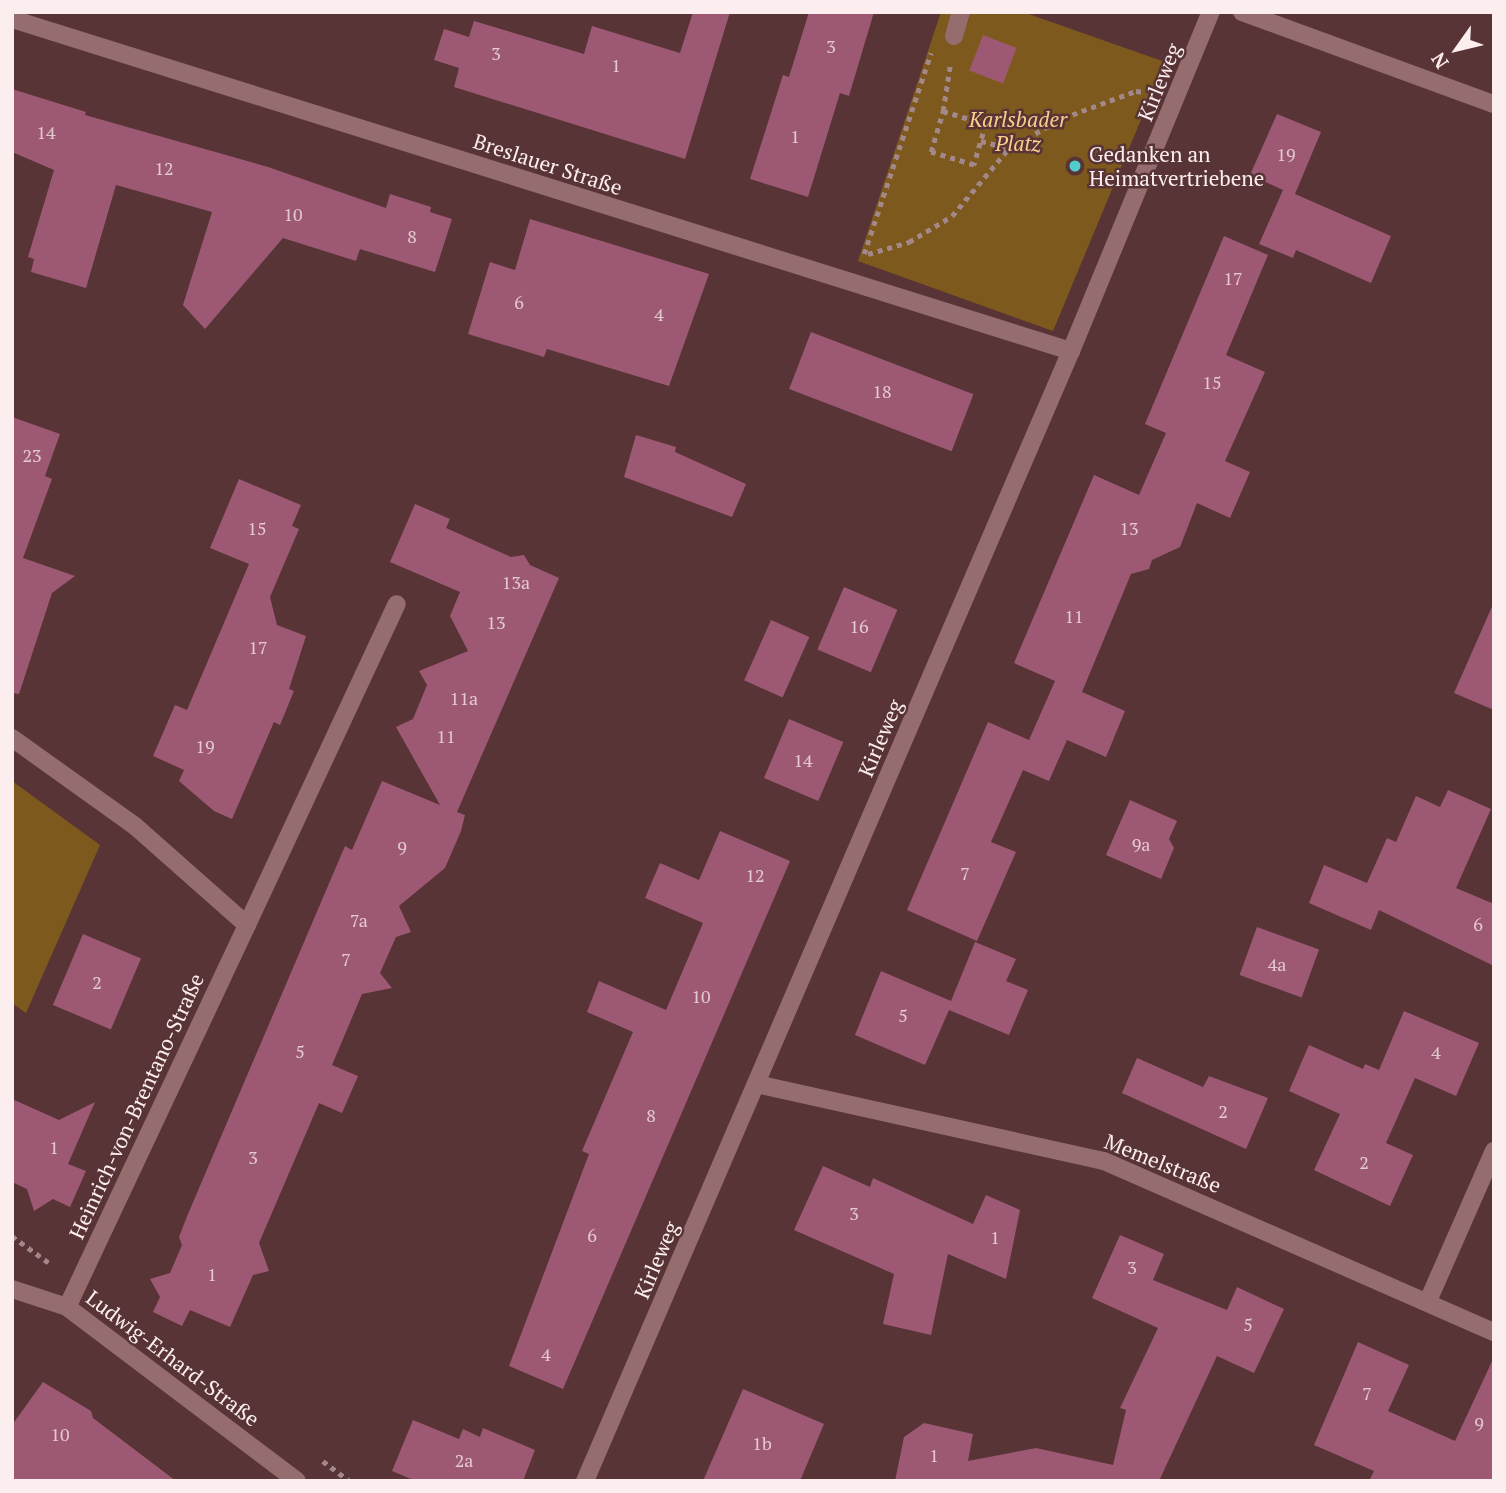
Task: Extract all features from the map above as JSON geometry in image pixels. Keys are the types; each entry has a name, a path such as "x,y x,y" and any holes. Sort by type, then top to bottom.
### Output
{"street":[{"path":"954,36 961,12"},
{"name":"Kirleweg","path":"585,1481 1071,351 1180,95 1212,12"},
{"path":"1242,12 1494,104"},
{"name":"Breslauer Straße","path":"12,19 1071,351"},
{"name":"Heinrich-von-Brentano-Straße","path":"67,1307 397,604"},
{"path":"12,737 135,826 247,925"},
{"name":"Memelstraße","path":"756,1084 1104,1161 1494,1332"},
{"path":"1428,1301 1494,1151"},
{"name":"Ludwig-Erhard-Straße","path":"12,1289 67,1307 297,1481"}],"path":[{"path":"943,111 986,124 974,165 931,152 943,111 954,36"},
{"path":"854,285 932,51"},
{"path":"864,256 909,242 952,216 1009,148 1063,118 1136,91 1180,95"},
{"path":"981,141 1009,148"}],"green space":[{"name":"Karlsbader Platz","path":"941,12 1023,12 1165,62 1053,331 858,261"},
{"path":"12,781 100,845 26,1013 12,1003"}],"building":[{"path":"693,12 730,12 685,159 454,87 459,68 434,60 444,29 469,37 474,21 584,54 592,26 680,53"},
{"path":"809,12 874,12 849,96 840,93 808,197 750,179 783,75 789,77"},
{"name":"Karlsbader Platz","path":"983,35 1017,48 1003,83 969,70"},
{"path":"12,89 86,112 85,115 268,167 386,208 390,194 431,207 430,212 452,219 435,272 360,249 356,261 283,238 205,329 183,305 212,212 116,185 86,288 31,272 34,259 28,257 54,170 12,152"},
{"path":"1277,114 1321,132 1295,194 1391,236 1371,283 1296,250 1293,258 1259,244 1283,190 1250,175"},
{"path":"530,219 709,274 669,386 547,349 544,357 468,334 490,262 515,270"},
{"path":"1224,236 1268,255 1226,355 1265,372 1225,461 1250,472 1230,518 1197,503 1180,547 1152,560 1149,569 1131,574 1082,692 1125,711 1106,757 1067,740 1049,781 1023,770 991,842 1016,852 977,941 907,910 988,722 1029,740 1055,681 1014,663 1094,475 1139,495 1166,433 1145,424"},
{"path":"811,332 973,394 952,451 789,389"},
{"path":"12,417 60,434 45,476 52,479 23,558 75,576 52,593 19,694 12,693"},
{"path":"636,435 676,447 675,452 746,484 732,517 624,477"},
{"path":"239,479 301,505 292,526 299,529 270,597 277,625 306,636 289,689 294,691 280,725 274,722 232,819 214,811 179,781 184,770 153,756 175,705 187,710 249,564 210,548"},
{"path":"415,504 450,519 446,528 511,557 524,555 530,565 559,578 457,812 465,815 445,868 399,906 411,932 396,937 380,973 392,988 362,994 332,1065 358,1076 342,1113 319,1103 259,1243 269,1271 253,1275 230,1327 190,1310 182,1326 153,1312 160,1297 150,1279 170,1273 182,1245 179,1237 188,1214 345,846 352,850 382,781 440,805 396,727 413,719 427,685 419,671 468,651 450,616 460,592 390,562"},
{"path":"844,587 897,610 871,672 817,650"},
{"path":"1494,602 1494,710 1454,693"},
{"path":"771,620 809,637 783,697 744,680"},
{"path":"789,719 843,742 818,801 764,778"},
{"path":"1448,790 1491,809 1456,888 1494,904 1494,966 1379,910 1371,930 1309,903 1324,865 1367,883 1387,838 1396,842 1416,796 1440,807"},
{"path":"1130,800 1177,821 1169,839 1174,848 1161,879 1106,855"},
{"path":"720,831 790,861 563,1389 509,1366 589,1154 582,1151 633,1032 587,1012 599,981 666,1010 703,923 645,898 660,863 699,880"},
{"path":"1257,927 1319,950 1302,997 1240,975"},
{"path":"83,934 141,959 111,1029 53,1005"},
{"path":"975,942 1016,959 1006,981 1028,990 1009,1035 949,1010 925,1065 855,1035 881,971 951,1001"},
{"path":"1404,1011 1479,1043 1456,1096 1415,1078 1386,1143 1413,1155 1390,1206 1314,1170 1340,1114 1289,1091 1309,1045 1363,1069 1365,1064 1379,1070"},
{"path":"1137,1058 1203,1087 1209,1076 1268,1098 1246,1149 1122,1093"},
{"path":"12,1099 59,1120 95,1102 68,1164 86,1171 70,1207 53,1199 34,1211 27,1189 12,1182"},
{"path":"823,1166 870,1187 873,1178 973,1224 986,1195 1020,1210 1006,1279 948,1254 931,1335 883,1324 894,1274 794,1230"},
{"path":"1120,1235 1164,1254 1153,1280 1227,1310 1237,1287 1284,1309 1254,1373 1217,1356 1159,1481 895,1481 904,1437 924,1423 973,1434 968,1461 1036,1448 1113,1465 1126,1410 1120,1408 1158,1328 1092,1298"},
{"path":"1358,1342 1409,1365 1388,1411 1455,1441 1494,1357 1494,1481 1369,1481 1374,1471 1314,1445"},
{"path":"43,1382 91,1411 93,1418 176,1481 12,1481 12,1425"},
{"path":"743,1389 824,1424 800,1481 703,1481"},
{"path":"413,1420 459,1439 463,1429 480,1437 483,1428 535,1450 523,1481 416,1481 392,1471"}],"place":[{"name":"Gedanken an Heimatvertriebene","path":"1075,166"}]}
